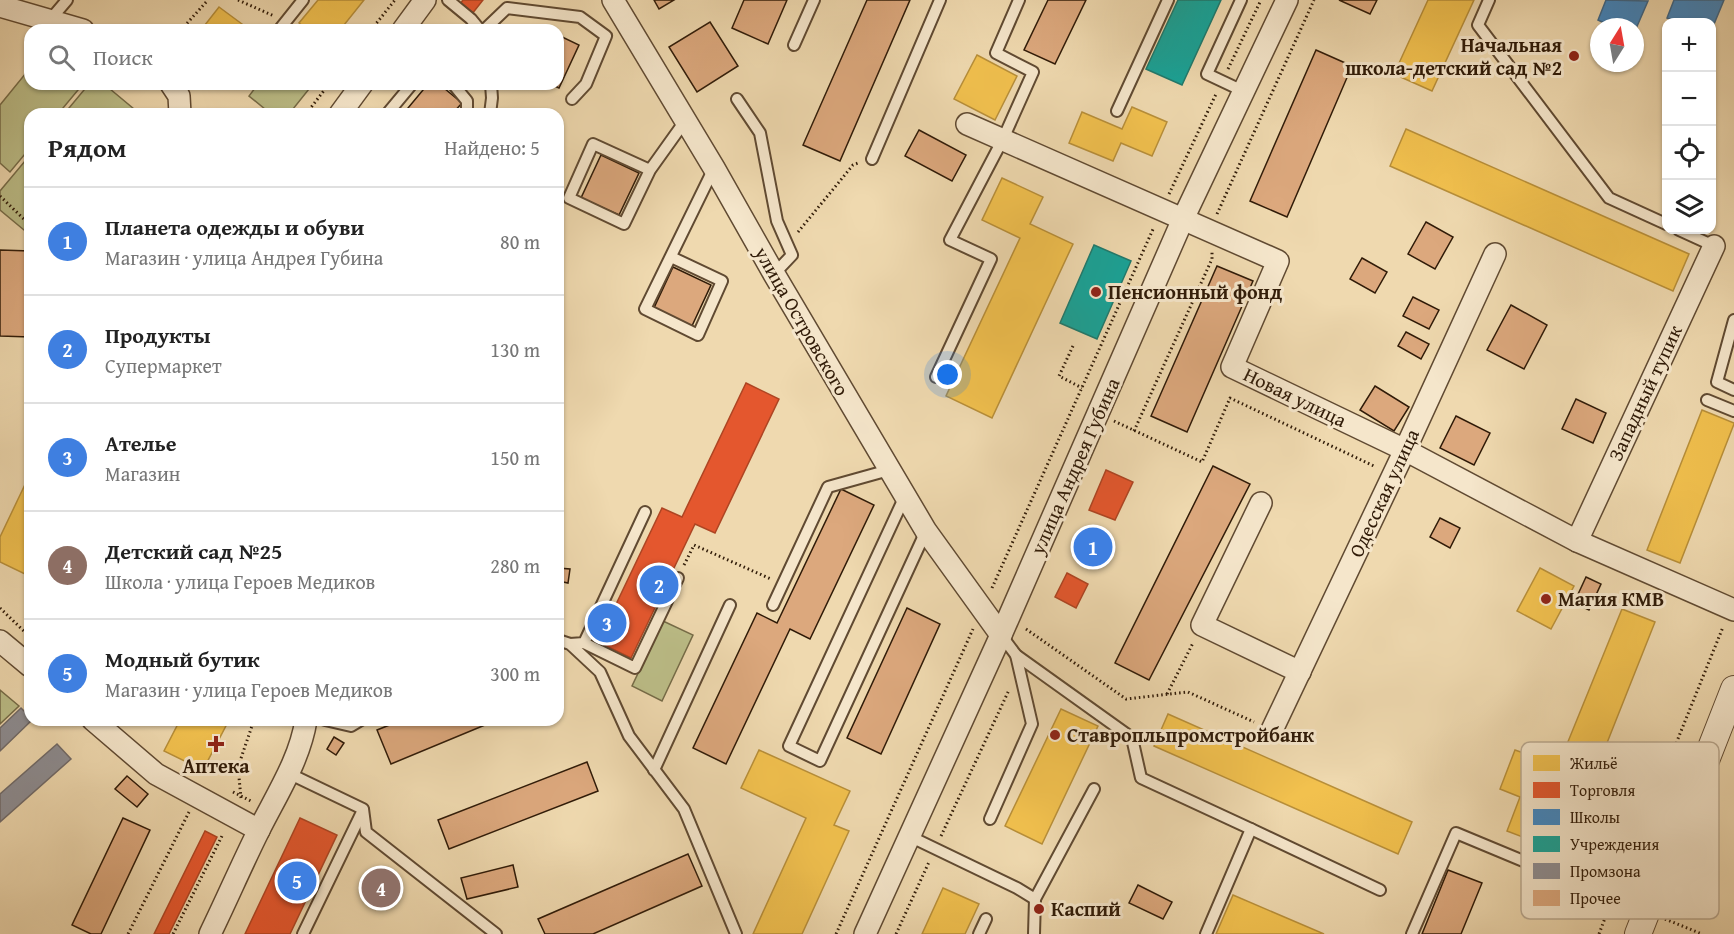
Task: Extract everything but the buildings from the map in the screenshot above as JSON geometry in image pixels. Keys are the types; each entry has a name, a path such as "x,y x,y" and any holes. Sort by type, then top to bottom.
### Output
{"street":[{"name":"улица Островского","path":"613,0 714,168 904,496 926,531 1001,635"},
{"name":"улица Андрея Губина","path":"865,934 1001,635 1183,219 1287,0"},
{"path":"0,6 63,24"},
{"path":"176,90 180,96 180,108"},
{"path":"344,108 358,90"},
{"name":"Новая улица","path":"967,124 1278,261 1232,367 1405,450 1577,540 1732,610"},
{"name":"Западный тупик","path":"1577,540 1714,246"},
{"name":"Одесская улица","path":"1272,730 1495,254"},
{"path":"1261,503 1202,625 1300,672"},
{"path":"0,641 24,661"},
{"path":"1713,742 1734,689"},
{"path":"100,726 156,774 259,830"},
{"path":"210,934 297,756 305,726"}],"lane":[{"path":"50,20 67,0"},
{"path":"284,24 303,0"},
{"path":"448,0 476,24"},
{"path":"794,45 814,0"},
{"path":"872,159 940,0"},
{"path":"936,377 991,260 950,240 1003,140 1033,72 996,53 1019,0"},
{"path":"1117,111 1168,0"},
{"path":"1241,0 1207,74 1243,91"},
{"path":"1489,0 1478,25 1609,198 1662,222"},
{"path":"489,24 507,8 580,17 606,36 586,84 572,99"},
{"path":"392,108 407,90"},
{"path":"458,90 467,102 467,108"},
{"path":"491,90 491,108"},
{"path":"737,99 760,133 777,221 792,255 774,274"},
{"path":"650,171 593,144 569,198 624,224 650,171 685,121"},
{"path":"671,257 722,281 698,335 645,309 714,168"},
{"path":"1687,234 1714,246"},
{"path":"1734,320 1717,382 1734,390"},
{"path":"1707,400 1734,411"},
{"path":"773,605 828,487 889,470"},
{"path":"904,496 789,746 820,761 926,531"},
{"path":"584,644 645,512"},
{"path":"564,642 584,644 634,668 678,578"},
{"path":"654,770 730,605"},
{"path":"1001,635 1016,655 1132,738 1140,778 1380,890"},
{"path":"570,644 600,672 628,736 684,809 736,934"},
{"path":"990,819 1032,724 1016,655"},
{"path":"288,773 363,809"},
{"path":"1034,934 1035,899 1094,789"},
{"path":"303,934 363,809"},
{"path":"363,809 366,832 496,934"},
{"path":"1206,934 1251,829"},
{"path":"1412,934 1456,833 1521,860"},
{"path":"909,836 1035,899"},
{"path":"979,934 986,919"}],"path":[{"path":"186,24 208,0"},
{"path":"238,0 279,24"},
{"path":"376,24 395,0"},
{"path":"836,934 1162,210 1261,0"},
{"path":"311,108 324,90"},
{"path":"788,246 853,165 872,159"},
{"path":"0,196 24,219"},
{"path":"1072,346 1059,375 1082,388"},
{"path":"1114,421 1202,462 1230,398 1393,475"},
{"path":"678,578 694,545 783,584"},
{"path":"0,608 24,631"},
{"path":"1677,742 1732,610"},
{"path":"1167,694 1202,625"},
{"path":"1026,629 1126,699 1188,692 1272,730"},
{"path":"896,934 1018,669"},
{"path":"173,934 242,796 238,767 252,726"},
{"path":"224,787 269,810"},
{"path":"128,934 183,825"},
{"path":"1599,934 1605,919"},
{"path":"1670,921 1702,934"}],"green space":[{"path":"24,75 24,90 78,90 63,108 24,108 24,155 10,172 0,163 0,105"},
{"path":"84,90 111,90 133,108 69,108"},
{"path":"254,90 308,90 294,108 264,108 249,96"},
{"path":"24,162 24,230 0,210 0,191"},
{"path":"663,621 693,635 662,701 632,686"},
{"path":"0,690 19,706 0,724"}],"place":[{"name":"Начальная школа-детский сад №2","path":"1574,56"},
{"name":"Пенсионный фонд","path":"1096,292"},
{"name":"Планета одежды и обуви","path":"1093,547"},
{"name":"Продукты","path":"659,585"},
{"name":"Магия КМВ","path":"1546,599"},
{"name":"Ателье","path":"607,623"},
{"name":"Ставропльпромстройбанк","path":"1055,735"},
{"name":"Аптека","path":"216,744"},
{"name":"Модный бутик","path":"297,881"},
{"name":"Детский сад №25","path":"381,888"},
{"name":"Каспий","path":"1039,909"}]}
